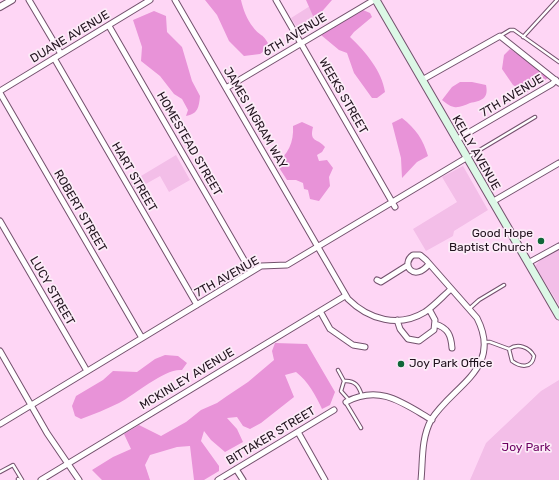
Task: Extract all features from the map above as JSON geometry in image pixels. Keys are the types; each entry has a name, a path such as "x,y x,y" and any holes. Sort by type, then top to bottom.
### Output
{"main road":[{"name":"KELLY AVENUE","path":"375,0 559,316"}],"street":[{"path":"0,7 12,0"},
{"path":"29,0 61,54"},
{"name":"DUANE AVENUE","path":"0,92 150,0"},
{"name":"JAMES INGRAM WAY","path":"175,0 345,296 354,306 366,313 382,319 397,320"},
{"name":"WEEKS STREET","path":"276,0 394,204"},
{"name":"6TH AVENUE","path":"226,88 375,0"},
{"name":"HOMESTEAD STREET","path":"109,26 251,272"},
{"path":"422,80 500,36 557,81"},
{"name":"HART STREET","path":"54,58 196,305"},
{"name":"7TH AVENUE","path":"456,140 557,81"},
{"name":"ROBERT STREET","path":"0,92 142,338"},
{"name":"7TH AVENUE","path":"0,424 251,272 264,265 287,265 394,204 466,158"},
{"path":"492,202 559,163"},
{"name":"LUCY STREET","path":"0,220 87,371"},
{"path":"528,264 559,246"},
{"path":"421,480 423,443 432,420 474,375 481,362 484,342 481,326 469,308 420,255 413,255 408,261 408,266 413,272 417,273 424,270 428,264"},
{"path":"377,280 381,282 408,266"},
{"path":"429,309 435,324 434,330 427,337 419,341 414,341 404,335 397,320 415,316 429,309 451,289"},
{"name":"MCKINLEY AVENUE","path":"40,480 345,296"},
{"path":"320,311 330,329 353,345 365,347"},
{"path":"435,324 446,329 450,334 452,348"},
{"path":"0,351 47,433 69,463 79,480"},
{"path":"348,402 362,396 382,395 397,399 432,420"},
{"name":"BITTAKER STREET","path":"218,480 334,410"},
{"path":"298,432 325,480"},
{"path":"236,469 243,480"}],"lane":[{"path":"523,37 557,0"},
{"path":"500,36 512,30 559,62"},
{"path":"466,158 535,117"},
{"path":"469,308 504,285"},
{"path":"484,342 490,342 510,349 516,346 527,348 534,356 533,360 530,364 524,366 517,364 510,358 510,349"},
{"path":"338,370 344,381 341,391 361,428"},
{"path":"344,381 351,380 356,384 362,396"},
{"path":"0,472 13,465 22,480"}],"green space":[{"path":"310,6 321,23 302,35 291,18"},
{"path":"176,155 190,180 169,192 160,176 135,190 131,182"},
{"path":"463,166 488,210 454,231 453,236 426,251 413,229 457,202 442,177"},
{"path":"559,248 559,305 535,266 541,259"},
{"name":"Joy Park","path":"559,380 559,480 470,480 486,443 541,391"}],"shaded area":[{"path":"205,0 241,0 249,21 270,47 260,54 244,56 229,41 217,15"},
{"path":"306,0 332,0 318,16 313,16"},
{"path":"363,10 370,13 372,17 350,37 367,55 377,69 385,92 377,98 372,98 354,73 347,53 339,50 321,35"},
{"path":"154,11 166,16 167,32 182,47 192,81 200,96 197,109 193,114 186,116 188,110 182,99 174,94 160,76 141,61 142,47 133,20"},
{"path":"510,49 524,58 548,78 527,92 524,92 513,85 502,69 504,55"},
{"path":"460,82 472,82 486,85 487,90 485,96 481,100 460,107 454,107 442,100 452,87"},
{"path":"402,118 418,135 424,144 428,156 417,162 402,178 401,158 392,123"},
{"path":"302,122 313,127 313,138 325,147 322,152 317,155 319,161 327,160 333,168 329,177 330,186 319,201 310,199 308,190 304,189 303,183 296,180 287,180 276,163 284,156 289,148 293,126"},
{"path":"275,343 307,344 335,392 330,405 322,409 308,384 296,372 285,375 294,397 261,423 250,429 243,426 237,417 227,418 237,429 243,442 225,452 211,440 204,431 201,441 219,466 219,471 204,480 194,480 190,446 177,447 150,455 145,465 150,480 102,480 92,470 113,457 131,449 124,434 139,425 161,436 186,422 201,410 217,403 248,382 274,360 272,351"},
{"path":"165,355 178,356 187,363 182,370 175,370 159,377 126,399 114,405 81,419 75,416 72,406 76,396 103,380 113,371 137,372 155,359"}],"place":[{"name":"Good Hope Baptist Church","path":"541,241"},
{"name":"Joy Park Office","path":"401,364"}]}
